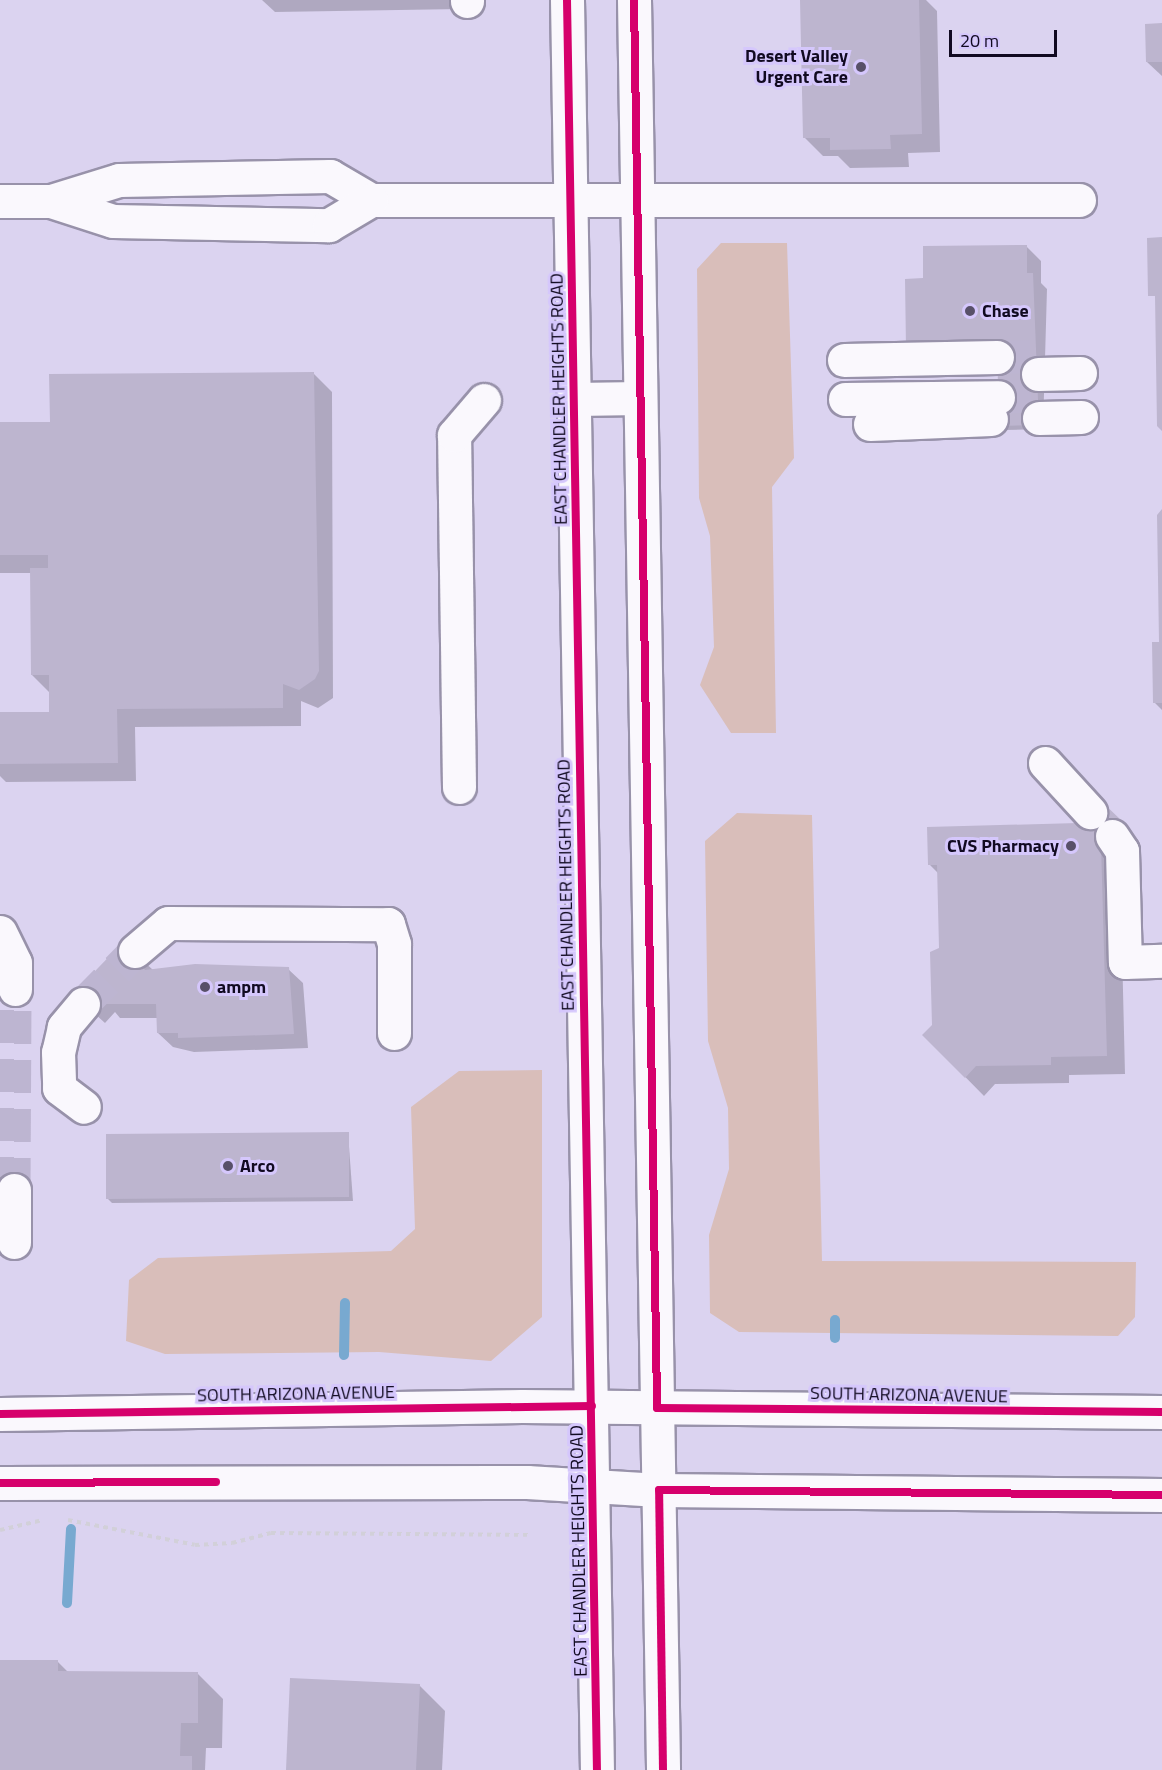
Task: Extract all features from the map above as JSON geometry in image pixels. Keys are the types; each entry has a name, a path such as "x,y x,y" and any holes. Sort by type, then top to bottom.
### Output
{"main road":[{"name":"EAST CHANDLER HEIGHTS ROAD","path":"567,0 594,1484 597,1770"},
{"path":"634,0 663,1770"},
{"path":"0,201 51,201 119,180 330,176 371,200 638,202 1079,200"},
{"path":"242,177 242,225"},
{"path":"51,201 113,221 329,225 371,200"},
{"path":"845,379 998,387 870,424"},
{"path":"1080,385 1038,386 1080,385"},
{"path":"575,399 640,398"},
{"path":"459,787 454,435 484,400"},
{"path":"1045,763 1089,812"},
{"path":"1112,836 1122,851 1125,962 1162,961"},
{"path":"135,951 168,923 388,924 394,944 394,1034"},
{"path":"0,932 15,963 15,989"},
{"path":"83,1004 64,1027 58,1052 59,1088 84,1107"},
{"path":"14,1190 14,1242"},
{"name":"SOUTH ARIZONA AVENUE","path":"0,1414 592,1406 1162,1412"},
{"path":"0,1484 594,1484 658,1490 1162,1495"}],"path":[{"path":"0,1530 51,1519"},
{"path":"62,1520 195,1545 232,1543 271,1533 531,1535"}],"shaded area":[{"path":"721,243 787,243 794,458 772,487 776,733 731,733 700,685 714,647 710,536 699,498 697,269"},
{"path":"737,813 812,815 822,1261 1136,1262 1135,1317 1118,1336 739,1332 710,1313 709,1235 729,1169 728,1108 708,1041 705,841"},
{"path":"542,1070 542,1317 491,1361 379,1352 165,1354 126,1341 129,1280 158,1258 391,1251 415,1229 411,1107 459,1071"}],"building":[{"name":"Desert Valley Urgent Care","path":"800,0 919,0 922,134 890,135 891,149 830,150 830,138 803,138"},
{"path":"1162,23 1162,62 1146,62 1145,24"},
{"path":"1162,237 1162,431 1157,426 1155,296 1148,296 1147,238"},
{"name":"Chase","path":"1027,245 1027,273 1033,273 1039,425 999,426 997,347 906,348 905,279 923,278 923,246"},
{"path":"314,372 319,671 315,679 299,690 283,684 283,708 117,709 118,763 0,764 0,712 49,712 49,675 31,675 30,568 48,568 48,555 0,555 0,422 50,422 49,374"},
{"path":"1162,509 1162,703 1153,703 1152,642 1159,642 1157,515"},
{"name":"CVS Pharmacy","path":"1100,800 1122,821 1101,844 1107,1056 1051,1057 1051,1065 976,1066 965,1078 922,1035 932,1025 930,952 939,948 937,865 928,865 927,827 1078,823"},
{"name":"ampm","path":"124,941 145,970 195,964 289,967 294,1034 178,1038 178,1033 157,1033 156,1004 104,1004 94,1014 73,994"},
{"name":"Arco","path":"349,1132 349,1197 106,1199 106,1134"},
{"path":"0,1660 58,1660 58,1671 198,1672 198,1723 181,1723 180,1756 192,1756 192,1770 0,1770"},
{"path":"290,1678 420,1684 416,1770 286,1770"}],"waterway":[{"path":"344,1355 345,1303"},
{"path":"835,1320 835,1338"},
{"path":"67,1603 71,1529"}],"tunnel":[{"path":"997,357 1038,356"},
{"path":"998,397 1039,395"},
{"path":"83,1004 135,951"},
{"path":"14,1190 15,989"}],"cycle path":[{"path":"567,0 597,1770"},
{"path":"634,0 657,1408 1162,1412"},
{"path":"0,1414 592,1406"},
{"path":"0,1483 216,1482"},
{"path":"663,1770 659,1490 1162,1495"}],"place":[{"name":"Desert Valley Urgent Care","path":"861,67"},
{"name":"Chase","path":"970,311"},
{"name":"CVS Pharmacy","path":"1071,846"},
{"name":"ampm","path":"205,987"},
{"name":"Arco","path":"228,1166"}]}
